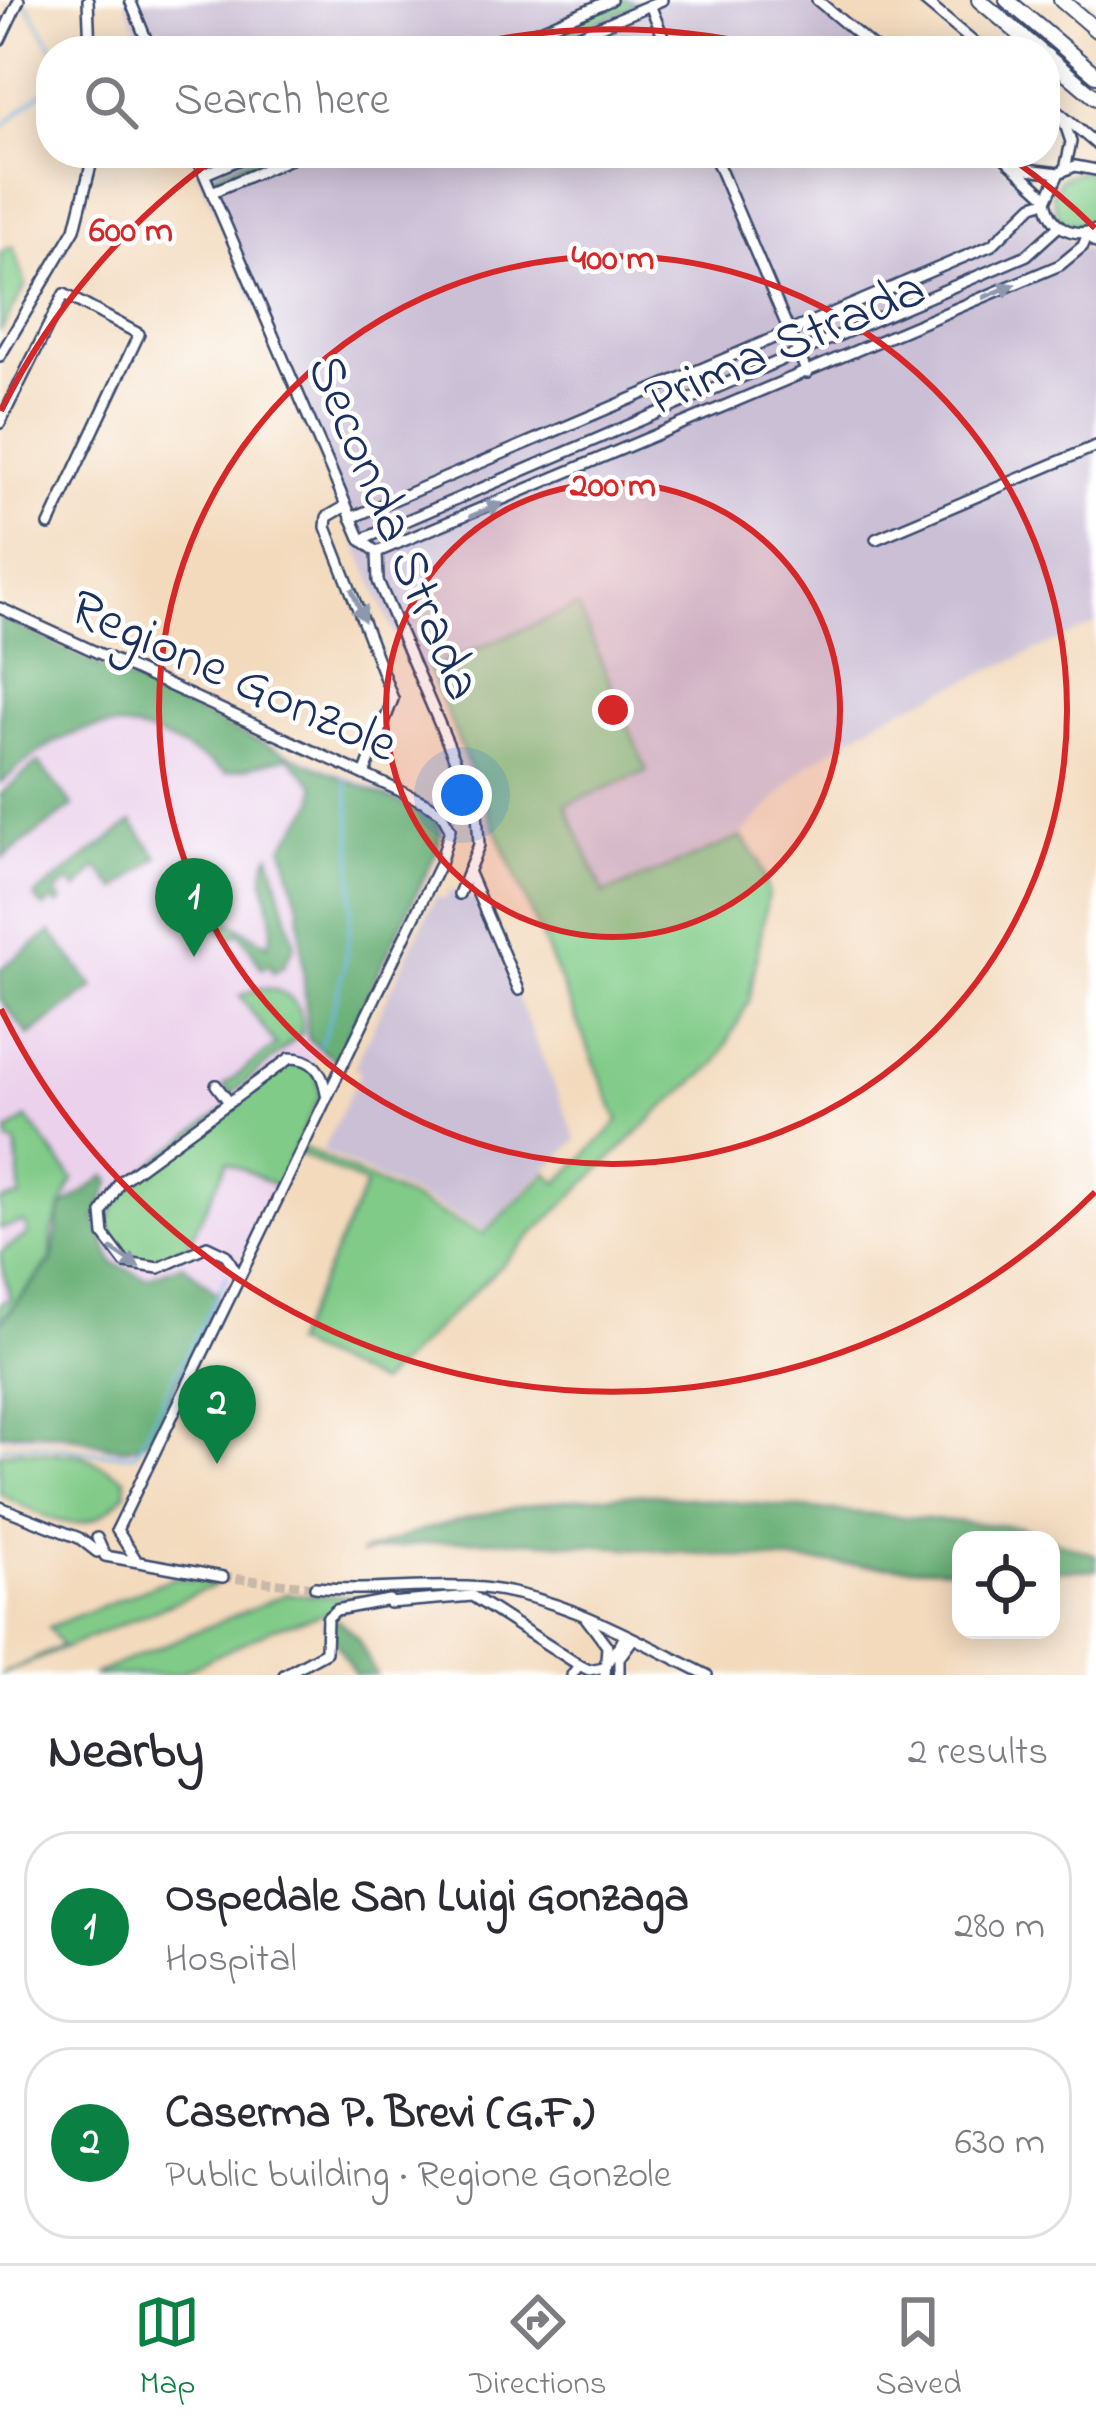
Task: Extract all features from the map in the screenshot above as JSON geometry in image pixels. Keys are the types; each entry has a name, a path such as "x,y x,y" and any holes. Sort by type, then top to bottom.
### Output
{"highway":[{"path":"980,0 1022,36"},
{"path":"1007,0 1050,36"},
{"path":"1060,0 1096,30"},
{"path":"1060,45 1096,75"},
{"path":"1060,68 1096,98"}],"street":[{"path":"0,40 19,0"},
{"path":"88,0 89,36"},
{"path":"130,0 146,36"},
{"path":"526,36 611,0"},
{"path":"575,36 662,0"},
{"path":"818,0 860,36"},
{"path":"923,0 966,36"},
{"path":"649,3 663,36"},
{"path":"1060,114 1096,144"},
{"path":"1046,199 1062,171 1071,135 1060,116"},
{"path":"0,356 75,229 90,168"},
{"name":"Seconda Strada","path":"202,168 361,540 377,552 379,581 477,811 480,836 460,894"},
{"path":"205,174 219,168"},
{"path":"212,192 269,168"},
{"path":"719,168 807,373"},
{"path":"1016,168 1046,199 1059,226 1092,237"},
{"path":"1019,168 1096,170"},
{"name":"Prima Strada","path":"351,518 992,244 1033,205 1046,199"},
{"name":"Prima Strada","path":"361,540 1028,255 1059,226"},
{"name":"Prima Strada","path":"377,552 1060,265 1092,237"},
{"path":"0,423 64,294 139,334 49,525"},
{"path":"876,539 1096,446"},
{"path":"346,506 328,517 326,527 393,699 364,775"},
{"name":"Regione Gonzole","path":"0,608 441,812 450,836 117,1530"},
{"path":"468,871 519,990"},
{"path":"238,1275 226,1255 207,1246 160,1268 133,1267 107,1245 101,1226 105,1204 120,1182 290,1058 338,1068"},
{"path":"312,1062 321,1072 326,1094"},
{"path":"216,1085 230,1102"},
{"path":"0,1507 79,1538 102,1553 223,1577"},
{"path":"79,1538 97,1538 108,1529 117,1530 122,1554"},
{"path":"97,1538 102,1553"},
{"path":"315,1587 485,1588 582,1614 706,1675"},
{"path":"388,1589 389,1603"},
{"path":"284,1675 326,1652 327,1618 335,1610 472,1596 591,1671"},
{"path":"582,1614 607,1646 591,1671"},
{"path":"591,1671 630,1637"},
{"path":"618,1673 630,1637"}],"shaded area":[{"path":"124,0 806,0 849,36 140,36"},
{"path":"196,168 1006,168 1029,187 1048,227 1096,256 1096,624 881,718 805,767 744,833 605,893 568,806 649,771 579,604 412,675"},
{"path":"0,616 251,736 432,811 444,831 435,862 336,1064 316,1054 309,1065 320,1096 156,1436 133,1452 116,1453 72,1439 0,1437"},
{"path":"450,890 477,901 577,1140 484,1230 322,1151 361,1071 354,1067 436,896 445,900"}],"green space":[{"path":"622,0 639,4 562,36 538,36"},
{"path":"229,168 252,168 214,183 213,175"},
{"path":"1082,170 1096,174 1096,223 1080,228 1058,217 1052,194 1060,179"},
{"path":"13,247 26,285 0,332 0,252"},
{"path":"578,606 647,771 566,805 604,894 741,837 759,860 768,893 749,1001 716,1064 662,1109 379,1384 292,1344 366,1185 300,1154 304,1148 483,1234 547,1173 558,1183 619,1121 428,669"},
{"path":"0,618 250,738 436,818 441,832 438,849 335,1061 308,1039 299,905 283,847 315,801 315,785 288,757 226,773 163,738 110,727 84,730 58,741 0,784"},
{"path":"38,762 73,806 3,858 0,795"},
{"path":"132,822 158,857 117,890 97,867 77,890 70,882 56,892 62,901 58,905 54,900 44,908 34,896"},
{"path":"270,854 295,945 283,967 273,972 270,964 262,968 239,932 228,940 206,917 212,910 268,945 272,922 264,876"},
{"path":"51,932 94,987 29,1036 0,999 0,969"},
{"path":"259,988 278,991 292,1000 302,1033 231,1094 224,1086 276,1045 240,996"},
{"path":"300,1062 317,1073 320,1096 277,1186 227,1162 188,1245 147,1263 119,1250 108,1224 120,1189 282,1066"},
{"path":"27,1118 73,1179 52,1232 51,1260 0,1321 0,1304 10,1299 0,1253 28,1234 24,1222 0,1229 0,1201 21,1197 16,1143 9,1142 8,1132"},
{"path":"106,1176 111,1181 95,1220 113,1263 147,1278 183,1264 218,1295 153,1434 143,1442 123,1448 62,1435 0,1434 0,1324 52,1260 61,1208"},
{"path":"0,1453 82,1455 125,1478 126,1492 96,1518 81,1523 52,1519 0,1494"},
{"path":"644,1494 1029,1531 952,1531 952,1569 504,1540 432,1543 359,1554 428,1529 571,1499"},
{"path":"1060,1542 1096,1555 1096,1570 1060,1570"},
{"path":"175,1577 218,1584 0,1675 61,1646 49,1627"},
{"path":"286,1594 382,1598 274,1628 176,1675 92,1675"},
{"path":"338,1620 357,1637 376,1675 355,1675 325,1624"}],"waterway":[{"path":"27,5 46,36"},
{"path":"0,128 36,98"},
{"path":"320,1046 341,981 351,915 346,779"},
{"path":"0,1447 34,1445 135,1454 228,1274"}],"tunnel":[{"path":"223,1577 315,1587"}],"place":[{"name":"Ospedale San Luigi Gonzaga","path":"194,957"},
{"name":"Caserma P. Brevi (G.F.)","path":"217,1464"}]}
